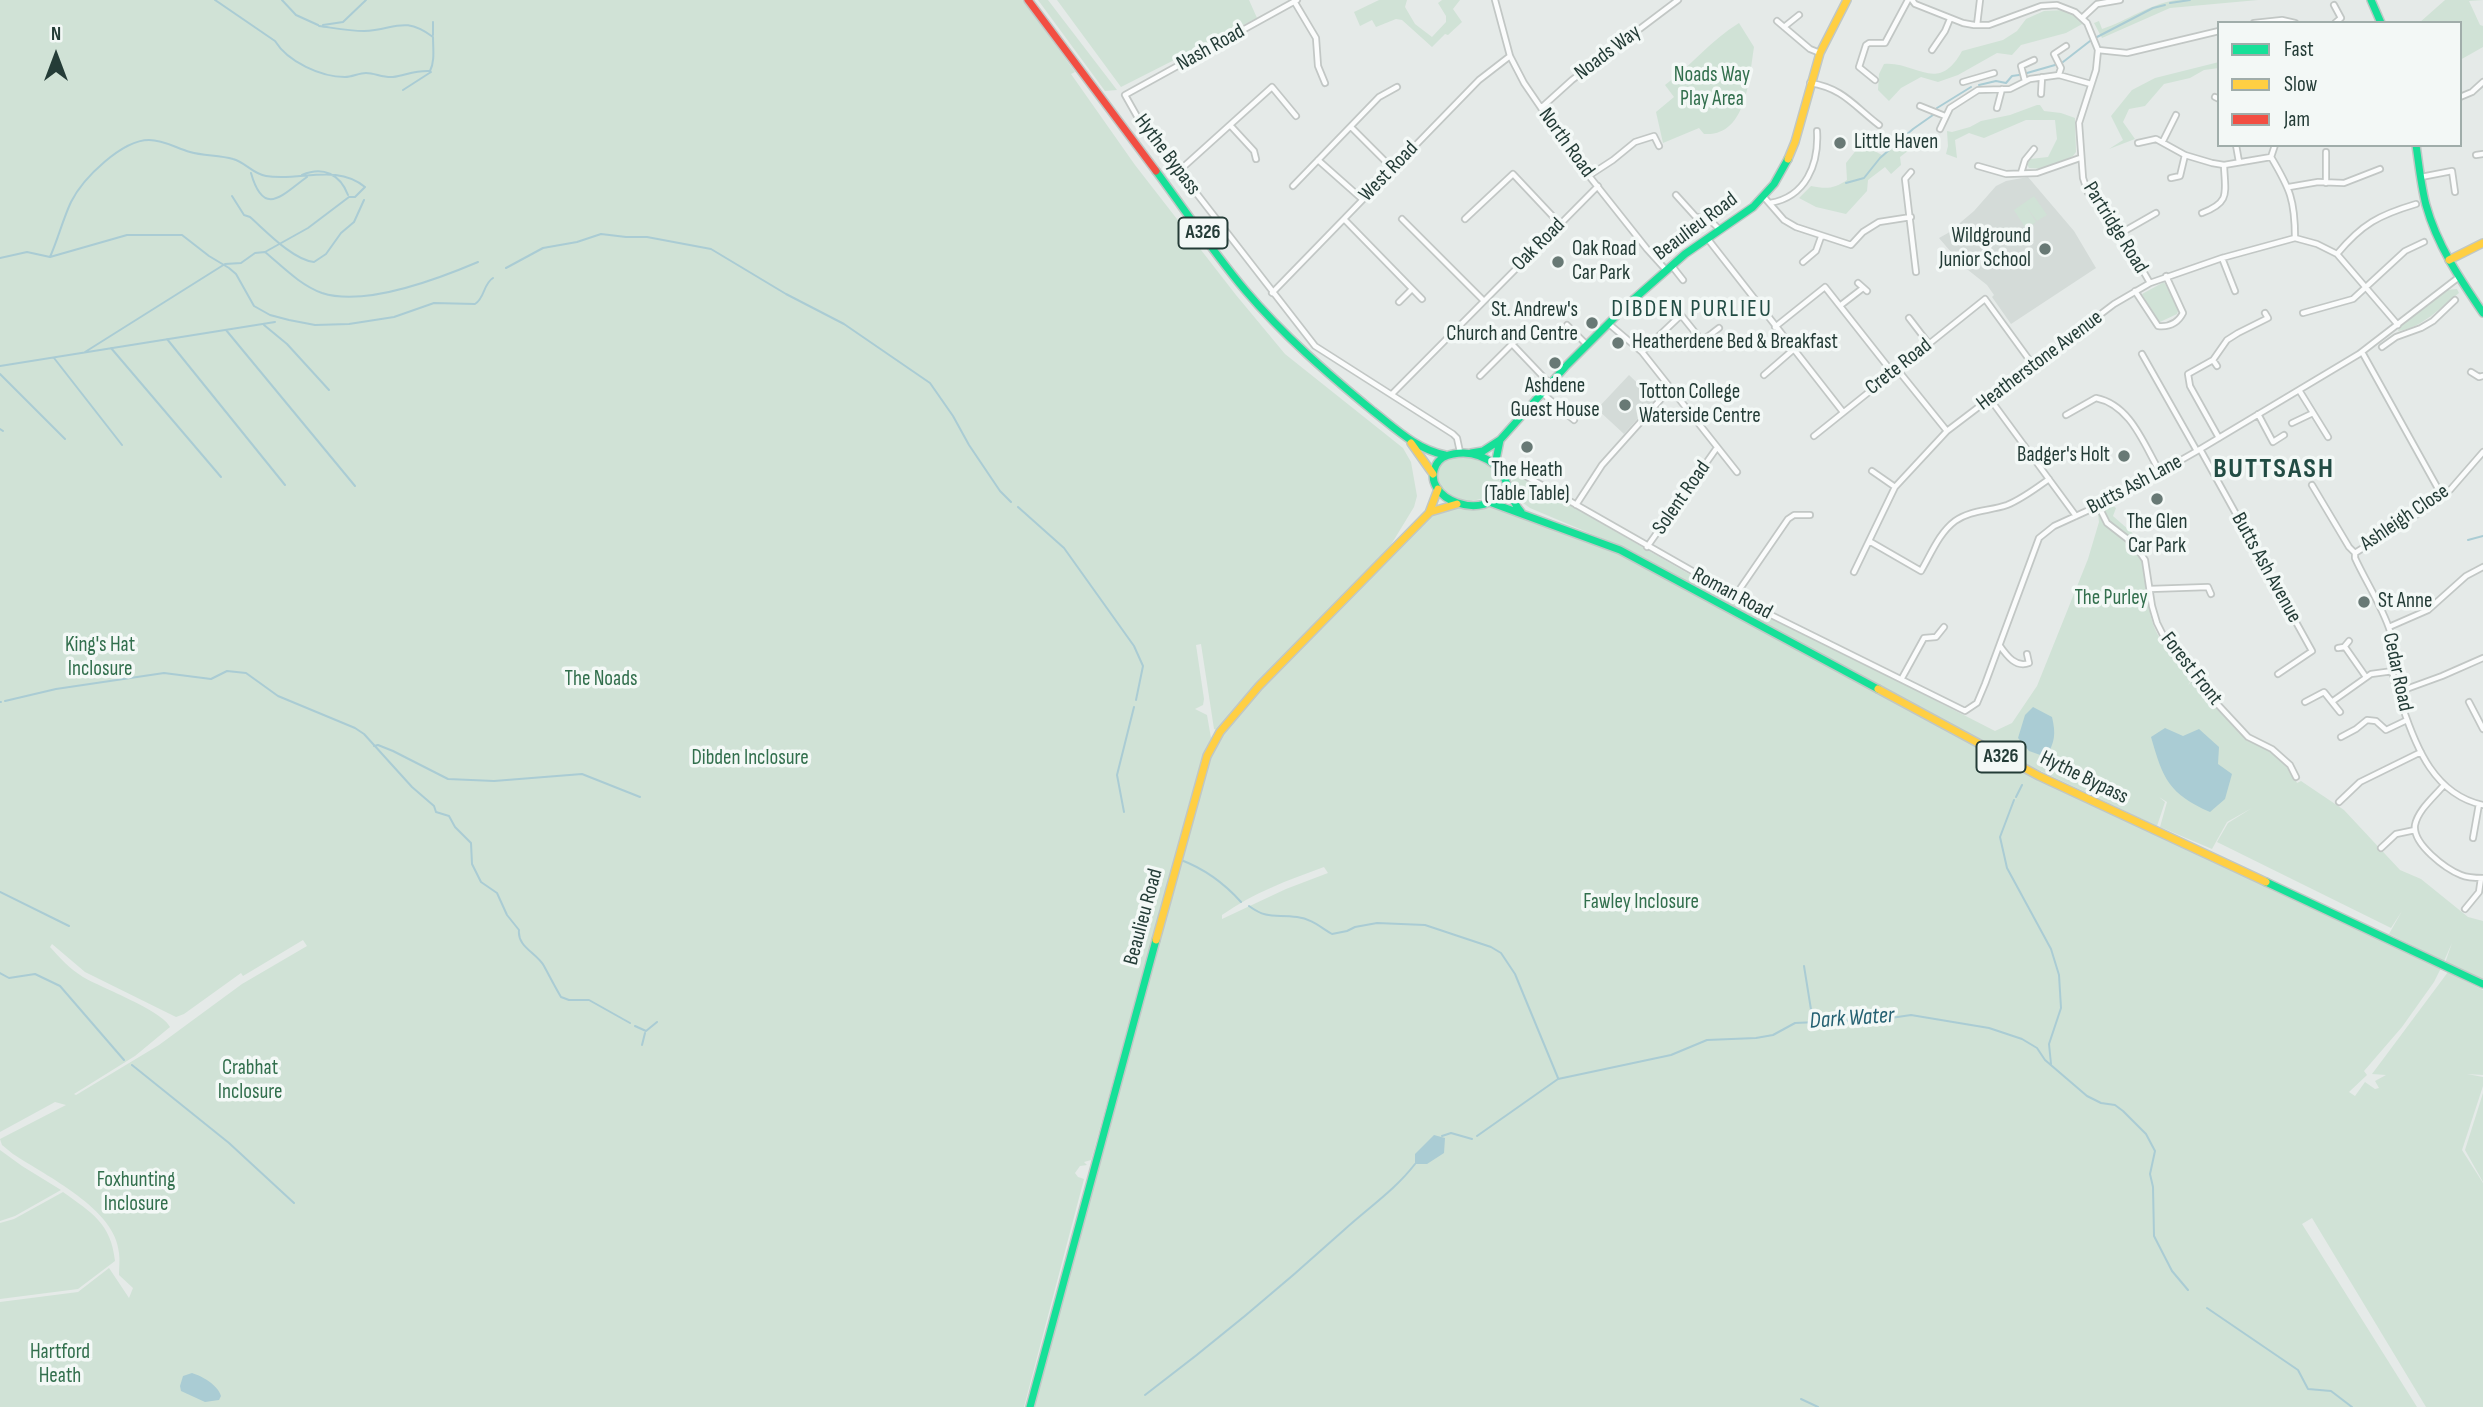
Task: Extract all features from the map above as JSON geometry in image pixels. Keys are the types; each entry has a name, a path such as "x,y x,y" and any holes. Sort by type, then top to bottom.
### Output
{"main road":[{"name":"Hythe Bypass","path":"1028,0 1259,306 1317,364 1408,439 1426,451 1445,455"},
{"name":"Beaulieu Road","path":"1471,453 1483,451 1500,440 1587,345 1669,268 1718,229 1753,207 1763,196 1784,169 1795,142 1820,53 1847,0"},
{"path":"2371,0 2380,21"},
{"path":"2416,147 2426,206 2449,260 2483,313"},
{"path":"2449,260 2483,243"},
{"name":"Hythe Bypass","path":"1408,439 1434,474"},
{"path":"1495,465 1500,440"},
{"path":"1506,488 1492,503 1475,506 1457,504 1445,499 1438,489 1434,474 1437,462 1445,455 1460,452 1471,453 1495,465 1504,474 1506,488 1513,503 1526,516"},
{"name":"Beaulieu Road","path":"1429,513 1438,489"},
{"name":"Hythe Bypass","path":"1492,503 1620,550 2039,776 2448,970 2483,984"},
{"name":"Beaulieu Road","path":"1030,1407 1187,824 1209,752 1220,732 1259,686 1429,513 1457,504"}],"street":[{"name":"North Road","path":"1495,0 1510,56 1541,108 1598,186 1683,281"},
{"name":"Noads Way","path":"1541,108 1572,80 1678,0"},
{"path":"1885,43 1910,0 1950,19 1989,25 2041,6 2067,7 2087,23 2098,50 2127,53 2217,31"},
{"path":"1977,24 1980,0"},
{"path":"2082,18 2097,4 2120,0"},
{"path":"1295,1 1316,38 1318,66 1325,83"},
{"name":"Nash Road","path":"1180,170 1138,118 1125,95 1295,1"},
{"path":"2334,5 2341,18 2349,21"},
{"path":"1784,27 1799,15"},
{"path":"2337,21 2341,18"},
{"path":"1932,50 1950,19"},
{"path":"1777,21 1810,49 1820,53"},
{"path":"1875,80 1859,67 1867,44 1874,41 1885,43 1891,51"},
{"path":"2059,75 2061,68 2054,54 2066,46"},
{"name":"Partridge Road","path":"2098,50 2079,123 2080,159 2088,193 2112,218 2150,283"},
{"name":"West Road","path":"1272,293 1479,80 1510,56"},
{"path":"2025,80 2021,66 2034,60"},
{"path":"1978,90 1975,85 1964,82 1994,73"},
{"path":"1940,129 1945,116 1958,101 1978,90 2010,89 2025,80 2059,75 2091,84"},
{"path":"2041,94 2042,77"},
{"path":"2462,96 2472,92 2483,82"},
{"path":"1810,83 1832,88 1845,95 1879,125"},
{"path":"1296,117 1272,87 1180,170 1315,346 1453,434 1457,438 1460,452"},
{"path":"1293,186 1380,97 1397,87"},
{"path":"1997,108 2002,89"},
{"path":"1920,106 1945,116"},
{"path":"2163,141 2176,115"},
{"path":"1230,125 1254,151 1256,159"},
{"path":"1351,127 1392,168"},
{"name":"Beaulieu Road","path":"1770,203 1789,198 1805,183 1816,162 1817,131"},
{"path":"1590,175 1643,138 1654,136 1659,146"},
{"path":"2138,143 2150,139 2163,141 2185,155 2224,165 2271,156"},
{"path":"2236,147 2239,162"},
{"path":"2271,156 2274,147"},
{"path":"2021,173 2025,160 2034,149"},
{"path":"2326,152 2326,183"},
{"path":"2476,155 2483,154"},
{"path":"2171,178 2180,176 2185,155"},
{"path":"2271,156 2289,187 2295,210 2295,238 2318,243 2337,254 2398,325"},
{"path":"1978,166 2006,174 2037,173 2080,159"},
{"path":"1318,160 1362,199"},
{"path":"2202,213 2220,205 2224,198 2224,165"},
{"path":"2289,187 2344,183 2380,169"},
{"path":"2421,177 2452,171 2455,192"},
{"path":"1910,172 1905,179 1916,272"},
{"path":"1465,219 1513,174 1560,224"},
{"name":"Oak Road","path":"1392,394 1598,186"},
{"path":"1763,196 1784,220 1796,227 1851,245 1863,232 1880,222 1911,217"},
{"path":"1672,206 1678,197 1695,216 1712,222 1718,229"},
{"path":"2337,254 2352,236 2381,214 2416,204"},
{"path":"2122,233 2156,213"},
{"path":"1344,219 1422,299"},
{"path":"1402,219 1484,301"},
{"path":"1803,262 1816,251 1821,237"},
{"path":"1707,238 1843,412"},
{"name":"Heatherstone Avenue","path":"1854,572 1895,487 1947,431 2033,365 2114,304 2150,283 2222,258 2295,238"},
{"path":"2303,313 2353,299 2405,251 2424,242"},
{"path":"2222,258 2235,291"},
{"path":"2135,291 2158,326 2179,320 2183,313 2166,276"},
{"name":"Butts Ash Lane","path":"1965,711 1977,703 2039,538 2054,526 2199,450 2362,352 2459,277"},
{"path":"1841,305 1865,289 1858,283"},
{"path":"1775,327 1825,287 1947,431"},
{"path":"1399,302 1412,289"},
{"name":"Crete Road","path":"1814,436 1985,299 2033,365"},
{"path":"2382,347 2396,337 2433,321 2455,300"},
{"path":"2219,438 2187,380 2188,374 2213,360 2227,340 2268,318 2266,313"},
{"path":"1642,352 1681,315 1702,341 1719,328"},
{"path":"1909,318 1929,344"},
{"path":"1609,324 1642,352 1716,449 1737,472"},
{"path":"1566,325 1587,345"},
{"path":"2392,330 2396,337"},
{"path":"1480,376 1518,338"},
{"path":"1512,344 1550,384"},
{"path":"1764,375 1794,349"},
{"path":"2362,352 2441,494"},
{"path":"2143,354 2199,450"},
{"path":"2213,360 2217,366"},
{"path":"2471,372 2479,377 2483,376"},
{"path":"1576,505 1602,465 1670,389"},
{"path":"2299,390 2328,438"},
{"path":"1542,393 1574,420"},
{"path":"1990,399 2076,516"},
{"path":"2066,415 2090,400 2100,399 2114,406 2130,419 2160,472"},
{"path":"2292,423 2313,413"},
{"path":"2258,414 2273,442 2284,435"},
{"name":"Solent Road","path":"1647,547 1716,449"},
{"name":"Butts Ash Avenue","path":"2199,450 2312,651 2278,674"},
{"name":"Ashleigh Close","path":"2355,553 2435,503 2483,452"},
{"path":"1872,471 1895,487"},
{"name":"Roman Road","path":"1504,474 1524,475 1735,596 1965,711"},
{"path":"1869,541 1921,570 1941,536 1955,522 1967,515 2005,506 2021,499 2049,480"},
{"name":"Cedar Road","path":"2312,485 2355,553 2389,627 2398,692 2407,720 2432,772 2444,785 2464,799 2481,804"},
{"name":"Forest Front","path":"2098,505 2107,523 2134,544 2142,554 2147,565 2152,606 2161,631 2194,679 2248,737 2272,749 2290,765 2296,777"},
{"path":"1735,596 1788,519 1794,515 1810,515"},
{"path":"2389,627 2428,610 2466,576 2483,567"},
{"path":"2150,589 2208,587 2211,593"},
{"path":"1902,678 1920,643 1927,636 1936,637 1944,626"},
{"path":"2338,648 2345,647 2349,641"},
{"path":"1999,645 2006,655 2019,663 2029,663 2027,654"},
{"path":"2345,647 2366,677"},
{"path":"2398,692 2483,658"},
{"path":"2333,701 2376,672 2393,671"},
{"path":"2305,702 2321,692 2326,692 2340,712"},
{"path":"2469,702 2483,729"},
{"path":"2341,737 2367,720 2376,721 2386,730 2407,720"},
{"path":"2340,797 2360,782 2421,751"},
{"path":"2444,785 2420,814 2415,830 2420,844 2450,869 2466,876 2482,878 2479,892 2465,909"},
{"path":"2473,838 2481,804"},
{"path":"2382,848 2396,834 2415,830"}],"shaded area":[{"name":"Wildground Junior School","path":"2028,177 2074,231 2096,268 2011,324 1987,285 1963,266 1939,238 1974,211 1996,186 2006,181"},
{"name":"Totton College Waterside Centre","path":"1629,375 1656,401 1654,400 1624,434 1597,409"}],"green space":[{"path":"0,0 1023,0 1075,72 1071,74 1135,165 1285,354 1403,448 1411,462 1417,496 1414,507 1389,548 1217,730 1214,729 1201,644 1196,645 1204,699 1203,705 1195,709 1207,715 1211,738 1203,758 1091,1160 1084,1162 1087,1165 1080,1166 1075,1173 1084,1179 1024,1407 0,1407 0,1302 78,1292 109,1268 129,1298 133,1288 119,1275 119,1253 115,1237 106,1222 77,1195 2,1145 0,1139 66,1105 55,1102 0,1132","holes":["303,940 307,946 242,984 159,1045 74,1094 135,1056 170,1027 144,1007 78,974 50,947 52,944 85,972 176,1017 241,973 243,976"]},
{"path":"1038,0 1048,0 1117,90 1105,91"},
{"path":"1057,0 1249,0 1257,18 1121,87"},
{"path":"1379,0 1407,0 1405,7 1415,24 1432,37 1446,22 1446,16 1438,3 1442,0 1460,0 1453,9 1462,22 1432,47 1402,20 1396,19 1376,27 1372,20 1360,26 1354,12"},
{"path":"2176,0 2258,0 2170,8 2102,38 2094,23 2099,21 2102,29 2156,5"},
{"path":"2445,0 2483,0 2469,1 2480,25 2483,26 2483,47 2462,59 2462,21 2421,21"},
{"path":"2065,10 2078,14 2084,23 2066,33 2021,45 2012,55 1997,53 1958,75 1938,82 1921,77 1901,88 1889,101 1878,90 1879,74 1884,64 1896,64 1935,74 1953,64 1962,51 2003,40 2017,31 2026,19 2044,11"},
{"name":"Noads Way Play Area","path":"1739,23 1754,47 1747,89 1737,116 1729,126 1718,132 1704,134 1699,128 1663,143 1656,112 1674,97 1665,85 1719,37"},
{"path":"2217,62 2217,68 2164,84 2145,106 2129,109 2123,122 2135,139 2109,149 2123,140 2111,116 2132,90 2155,78"},
{"path":"2037,105 2044,111 2075,118 2076,152 2073,156 2044,169 2029,168 2027,164 2030,159 2048,157 2057,139 2055,120 2026,120 1984,138 1969,133 1955,140 1957,158 1946,154 1947,131 1970,127 1981,121 2010,115"},
{"path":"1905,130 1917,144 1900,157 1901,165 1891,174 1885,167 1868,180 1867,191 1846,214 1816,207 1799,198 1811,186 1830,188 1847,180 1846,163 1861,144 1882,155 1901,138"},
{"path":"2034,196 2047,215 2037,221 2026,206 2036,222 2026,229 2014,210"},
{"path":"2164,282 2179,309 2177,314 2160,322 2156,320 2142,294"},
{"path":"2457,289 2459,293 2415,326 2398,331 2400,326 2446,290"},
{"path":"1457,455 1480,461 1494,470 1500,483 1499,491 1470,501 1454,500 1442,492 1438,477 1439,468 1444,461"},
{"name":"The Purley","path":"1521,477 1696,578 1995,731 2012,723 2037,686 2088,559 2099,522 2098,514 2111,504 2116,508 2113,516 2146,545 2147,587 2155,629 2162,642 2192,679 2188,685 2193,680 2248,740 2266,747 2282,760 2292,771 2297,783 2301,781 2344,810 2400,870 2421,879 2468,917 2483,921 2483,980 2445,963 2452,943 2444,961 2389,934 2402,911 2391,928 2217,842 2228,823 2252,808 2227,822 2212,849 2160,827 2167,802 2159,797 2165,802 2157,826 1986,745 1634,552 1530,508 1513,490 1511,481"},
{"name":"Fawley Inclosure","path":"1455,507 1492,507 1626,555 1995,756 2441,968 2402,1027 2364,1071 2367,1075 2349,1092 2355,1096 2365,1082 2375,1089 2379,1088 2375,1081 2386,1075 2372,1074 2448,972 2483,990 2483,1075 2467,1074 2483,1077 2483,1086 2462,1150 2483,1183 2483,1407 2426,1407 2312,1218 2302,1224 2417,1407 1032,1407 1180,860 1213,750 1245,705 1433,512","holes":["1324,867 1328,873 1286,889 1222,919 1222,915 1234,907 1271,888"]},
{"path":"2483,1093 2483,1182 2465,1150"},
{"name":"Foxhunting Inclosure","path":"0,1150 61,1190 15,1216 0,1221"},
{"name":"Foxhunting Inclosure","path":"63,1192 98,1220 109,1237 115,1261 78,1289 0,1299 0,1223 14,1219"}],"water":[{"path":"2033,707 2052,717 2054,738 2046,757 2029,751 2018,738 2025,715"},
{"path":"2165,728 2183,736 2199,729 2219,747 2218,764 2232,774 2225,799 2210,812 2185,799 2164,774 2151,737"},
{"path":"1434,1135 1445,1138 1444,1153 1427,1164 1415,1164 1415,1154"},
{"path":"192,1373 213,1385 221,1396 219,1400 205,1402 181,1391 183,1376"}],"waterway":[{"path":"215,0 275,41 297,62 316,71 345,77 366,73 393,77 430,71 432,67 433,37 423,30 406,25 364,31 319,26"},
{"path":"282,0 296,15 318,25"},
{"path":"323,25 343,22 366,0"},
{"path":"2170,3 2190,0"},
{"path":"2097,37 2153,8 2165,5"},
{"path":"433,22 433,35"},
{"path":"2063,62 2090,41"},
{"path":"2027,73 2055,65"},
{"path":"403,90 431,72"},
{"path":"1979,85 1996,81 2006,83 2012,76 2019,75"},
{"path":"1937,108 1971,87"},
{"path":"1846,183 1864,178 1880,158 1933,115"},
{"path":"50,257 71,202 84,182 116,153 138,142 160,141 195,153 233,159 266,176 342,176 365,187 355,197 349,197 308,228 265,252 255,253 241,263 225,264 85,352"},
{"path":"302,175 317,171 330,174 340,182 348,195"},
{"path":"251,173 256,187 268,199 275,199 307,177"},
{"path":"232,196 244,215 250,217 289,251 314,262 326,254 341,233 354,222 364,200"},
{"path":"506,268 543,248 577,242 601,234 647,237 711,249 786,294 844,324 930,383 1000,491 1011,502"},
{"path":"0,258 27,252 50,257 127,235 182,235 236,274 254,306 270,315 315,325 349,324 394,317 434,303 475,304 493,278"},
{"path":"265,252 306,285 322,293 339,296 380,294 401,289 478,262"},
{"path":"0,366 275,322"},
{"path":"264,325 287,344 329,390"},
{"path":"226,330 355,486"},
{"path":"167,339 285,485"},
{"path":"111,348 221,477"},
{"path":"54,358 122,445"},
{"path":"0,374 65,439"},
{"path":"1018,507 1064,548 1134,646 1143,666 1136,700"},
{"path":"2468,540 2483,536"},
{"path":"5,701 56,689 164,673 211,679 227,671 246,673 278,696 355,728 434,806 436,812 449,816 455,827 471,843 472,864 481,882 497,893 507,915 519,930 521,941 541,961 561,997 569,1000 589,1000 630,1023"},
{"path":"1124,812 1117,775 1134,707"},
{"path":"374,746 393,751 448,779 494,781 582,774 640,797"},
{"path":"2016,797 2022,785"},
{"path":"2014,800 2000,837 2007,868 2051,949 2059,975 2061,1008 2049,1044 2051,1064"},
{"name":"Dark Water","path":"1181,860 1214,877 1241,902"},
{"path":"0,892 69,926"},
{"name":"Dark Water","path":"1249,906 1267,915 1307,920 1332,934 1377,923 1425,925 1491,947 1501,953 1515,974 1558,1078"},
{"path":"1804,966 1813,1022"},
{"path":"0,973 9,978 35,974 60,986 124,1060"},
{"name":"Dark Water","path":"1477,1136 1558,1079 1671,1055 1707,1040 1773,1035 1795,1023 1884,1019 1911,1015 1989,1028 2022,1039 2037,1048 2045,1060 2087,1096 2101,1103 2115,1105 2146,1134 2155,1151 2150,1174 2153,1187 2154,1236 2172,1271 2188,1290"},
{"path":"635,1026 646,1031 657,1022"},
{"path":"642,1045 645,1033"},
{"path":"132,1065 229,1143 294,1203"},
{"path":"1442,1136 1451,1133 1472,1139"},
{"path":"1145,1395 1271,1294 1390,1191 1415,1164"},
{"name":"Dark Water","path":"2207,1308 2298,1370 2308,1389 2331,1391 2352,1407"},
{"path":"1801,1399 1818,1407"}],"traffic: fast":[{"path":"2371,0 2380,21"},
{"path":"2416,147 2424,198 2436,234 2483,313"},
{"path":"1471,453 1483,451 1500,440 1567,365 1626,306 1685,254 1753,207 1774,184 1788,159"},
{"path":"1156,171 1233,276 1290,338 1339,383 1398,431 1425,448 1445,455"},
{"path":"1495,465 1500,440"},
{"path":"1505,488 1496,499 1470,506 1445,497 1437,488 1433,477 1436,465 1445,456 1459,453 1475,455 1500,470 1521,512"},
{"path":"1492,503 1620,550 1878,689"},
{"path":"2266,882 2483,984"},
{"path":"1030,1407 1156,940"}],"traffic: slow":[{"path":"1788,159 1820,53 1847,0"},
{"path":"2449,260 2483,243"},
{"path":"1411,443 1433,474"},
{"path":"1156,940 1207,756 1220,732 1259,686 1429,513 1438,489"},
{"path":"1430,512 1457,504"},
{"path":"1878,689 2039,776 2266,882"}],"traffic: jam":[{"path":"1028,0 1156,171"}],"place":[{"name":"Little Haven","path":"1840,143"},
{"name":"Wildground Junior School","path":"2045,249"},
{"name":"Oak Road Car Park","path":"1558,262"},
{"name":"St. Andrew's Church and Centre","path":"1592,323"},
{"name":"Heatherdene Bed & Breakfast","path":"1618,343"},
{"name":"Ashdene Guest House","path":"1555,363"},
{"name":"Totton College Waterside Centre","path":"1625,405"},
{"name":"The Heath (Table Table)","path":"1527,447"},
{"name":"Badger's Holt","path":"2124,456"},
{"name":"The Glen Car Park","path":"2157,499"},
{"name":"St Anne","path":"2364,602"}],"district":[{"name":"DIBDEN PURLIEU","path":"1692,310"},
{"name":"BUTTSASH","path":"2274,470"}],"park label":[{"name":"King's Hat Inclosure","path":"100,658"},
{"name":"The Noads","path":"601,680"},
{"name":"Dibden Inclosure","path":"750,759"},
{"name":"Crabhat Inclosure","path":"250,1081"},
{"name":"Hartford Heath","path":"60,1365"}]}
